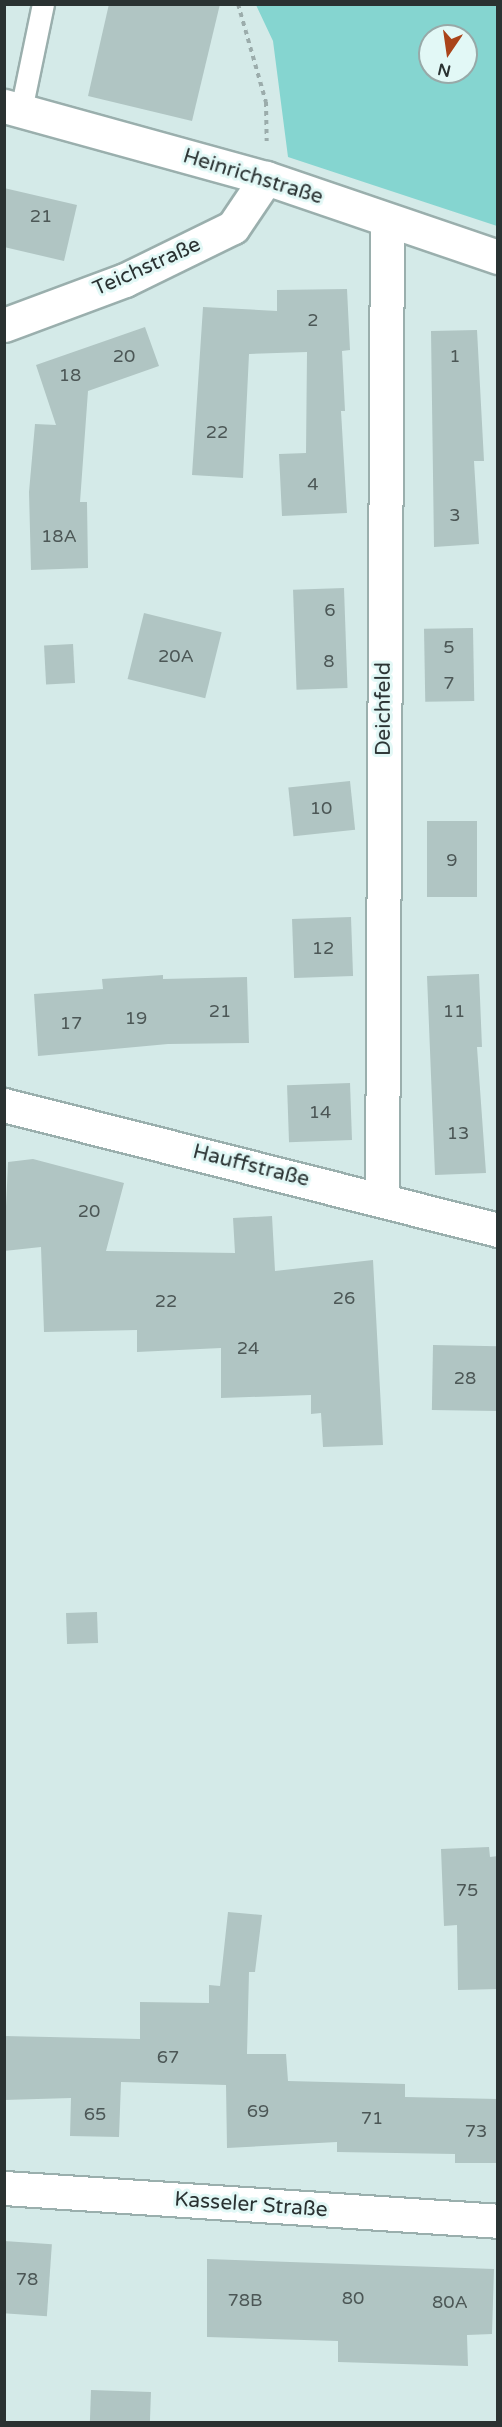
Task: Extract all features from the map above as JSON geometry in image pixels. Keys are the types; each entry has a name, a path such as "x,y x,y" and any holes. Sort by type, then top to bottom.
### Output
{"street":[{"name":"Heinrichstraße","path":"13,108 266,177 498,257"},
{"name":"Teichstraße","path":"4,325 125,280 233,227 266,177"},
{"name":"Deichfeld","path":"382,1198 387,220"},
{"name":"Hauffstraße","path":"4,1105 382,1198 498,1230"},
{"name":"Kasseler Straße","path":"4,2188 498,2222"}],"lane":[{"path":"13,108 43,4"}],"path":[{"path":"238,4 266,102 266,177"}],"shaded area":[{"path":"256,5 497,5 497,226 288,157 273,41"}],"building":[{"path":"109,4 220,4 192,121 88,96"},
{"path":"4,188 77,205 64,261 4,247"},
{"path":"347,289 350,350 342,351 345,411 341,411 347,513 282,516 279,454 306,453 307,352 249,354 243,478 192,475 203,307 277,311 277,290"},
{"path":"145,327 159,366 88,391 80,502 87,502 88,568 31,570 29,492 35,424 56,425 36,365"},
{"path":"477,330 484,461 474,461 479,544 434,547 431,331"},
{"path":"344,588 347,688 297,690 293,590"},
{"path":"144,613 222,632 205,698 128,679"},
{"path":"473,628 474,701 425,702 424,629"},
{"path":"73,644 75,683 46,684 44,646"},
{"path":"350,781 355,830 293,836 288,787"},
{"path":"427,821 477,821 477,897 427,897"},
{"path":"351,917 353,976 294,978 292,919"},
{"path":"479,974 482,1047 477,1047 486,1173 435,1175 427,976"},
{"path":"163,975 163,979 247,977 249,1043 168,1044 38,1056 34,994 103,989 102,979"},
{"path":"350,1083 352,1140 289,1142 287,1085"},
{"path":"33,1159 124,1183 106,1251 235,1253 233,1218 272,1216 275,1271 373,1260 383,1445 323,1447 321,1413 311,1414 311,1395 221,1398 221,1348 137,1352 137,1330 44,1332 41,1247 4,1251 8,1162"},
{"path":"433,1345 498,1346 497,1411 432,1410"},
{"path":"97,1612 98,1643 67,1644 66,1613"},
{"path":"489,1847 490,1857 498,1856 498,1989 458,1990 457,1925 444,1926 441,1849"},
{"path":"228,1912 262,1915 255,1972 249,1972 247,2054 286,2054 288,2081 405,2084 405,2097 498,2099 498,2163 455,2163 455,2154 337,2152 337,2142 227,2148 226,2085 121,2082 119,2137 70,2136 71,2098 4,2100 4,2036 140,2039 140,2002 209,2003 209,1985 220,1986"},
{"path":"4,2241 52,2244 47,2316 4,2313"},
{"path":"207,2259 494,2269 492,2334 467,2335 468,2366 338,2362 338,2341 207,2337"},
{"path":"91,2390 151,2392 150,2422 90,2422"}]}
